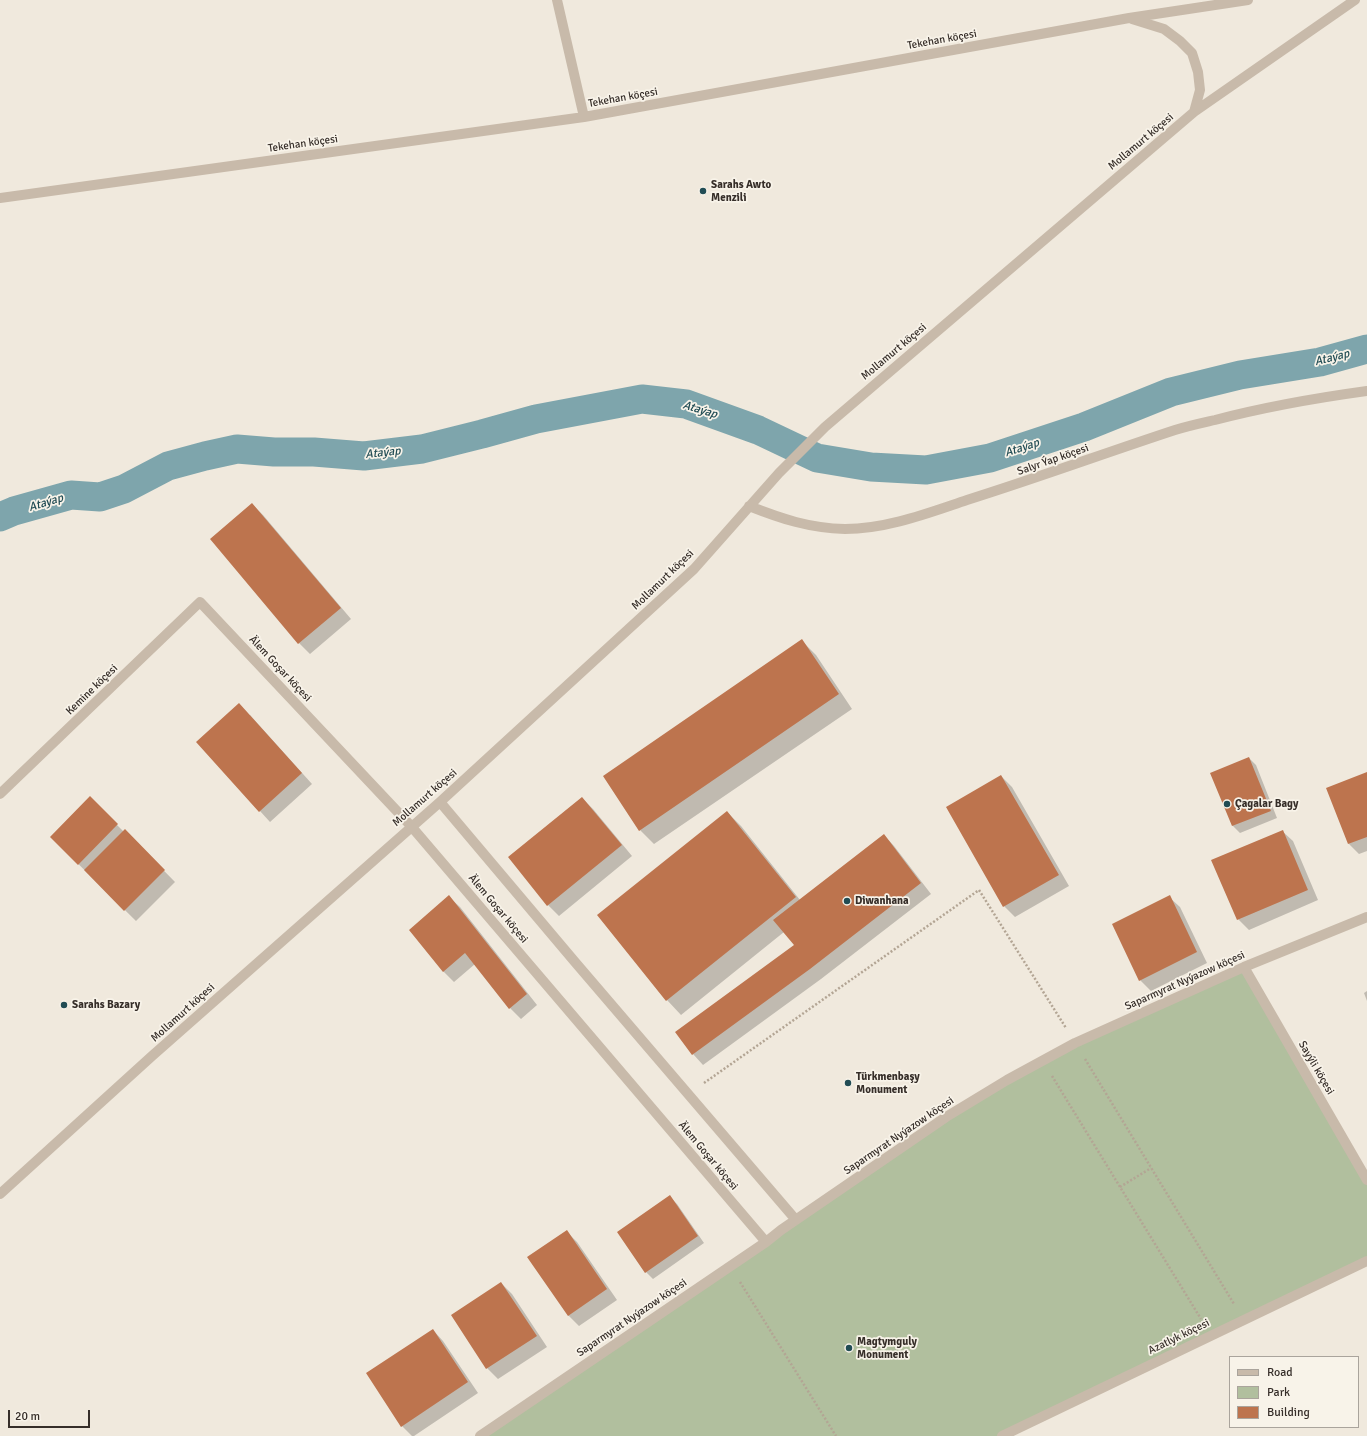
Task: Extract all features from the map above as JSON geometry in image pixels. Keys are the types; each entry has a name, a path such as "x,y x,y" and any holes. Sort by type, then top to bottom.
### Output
{"street":[{"path":"558,0 584,117"},
{"name":"Tekehan köçesi","path":"0,198 584,117 1129,18 1248,0"},
{"name":"Mollamurt köçesi","path":"0,1194 411,826 440,802 694,569 779,473 825,427 1194,112 1355,0"},
{"path":"1129,18 1164,29 1180,41 1192,53 1198,72 1200,90 1194,112"},
{"name":"Salyr Ýap köçesi","path":"749,506 782,519 816,527 846,529 896,522 1040,477 1176,430 1303,400 1367,391"},
{"name":"Kemine köçesi","path":"0,794 200,602"},
{"name":"Älem Goşar köçesi","path":"200,602 411,826 766,1242"},
{"path":"440,802 796,1220"},
{"name":"Saparmyrat Nyýazow köçesi","path":"480,1436 946,1118 1007,1080 1075,1043 1244,967 1367,917"},
{"name":"Sayýli köçesi","path":"1244,967 1367,1180"},
{"name":"Azatlyk köçesi","path":"1002,1436 1367,1261"}],"path":[{"path":"688,1094 979,890 1075,1043 1244,1320"},
{"path":"1042,1061 1211,1336"},
{"path":"1120,1186 1151,1168"},
{"path":"731,1266 836,1436"}],"green space":[{"path":"1244,967 1367,1180 1367,1261 1002,1436 480,1436 1007,1080"}],"building":[{"path":"252,503 341,608 298,644 210,539"},
{"path":"802,639 839,694 639,831 603,776"},
{"path":"239,703 302,773 259,812 196,742"},
{"path":"1249,757 1271,811 1232,826 1210,773"},
{"path":"1367,772 1367,837 1348,844 1326,788"},
{"path":"1001,775 1059,875 1003,907 946,807"},
{"path":"90,796 118,824 78,865 50,837"},
{"path":"582,797 622,845 547,906 508,857"},
{"path":"727,811 796,897 666,1001 597,915"},
{"path":"125,829 165,870 124,911 84,870"},
{"path":"1283,830 1308,890 1237,920 1211,860"},
{"name":"Diwanhana","path":"884,834 921,883 810,969 692,1055 675,1032 794,945 773,920"},
{"path":"449,895 527,994 509,1009 465,953 443,972 409,930"},
{"path":"1170,895 1197,952 1139,981 1112,924"},
{"path":"670,1195 698,1236 645,1273 617,1232"},
{"path":"567,1230 607,1289 568,1316 527,1257"},
{"path":"501,1282 537,1336 486,1369 451,1315"},
{"path":"433,1329 468,1382 401,1427 366,1373"}],"waterway":[{"name":"Ataýap","path":"0,517 14,511 71,495 100,497 124,489 168,466 237,449 274,452 314,452 364,456 422,449 536,419 642,399 686,404 758,430 817,458 871,467 926,470 990,458 1084,427 1171,392 1240,375 1320,362 1367,349"}],"place":[{"name":"Sarahs Awto Menzili","path":"703,191"},
{"name":"Çagalar Bagy","path":"1227,804"},
{"name":"Diwanhana","path":"847,901"},
{"name":"Sarahs Bazary","path":"64,1005"},
{"name":"Türkmenbaşy Monument","path":"848,1083"},
{"name":"Magtymguly Monument","path":"849,1348"}]}
